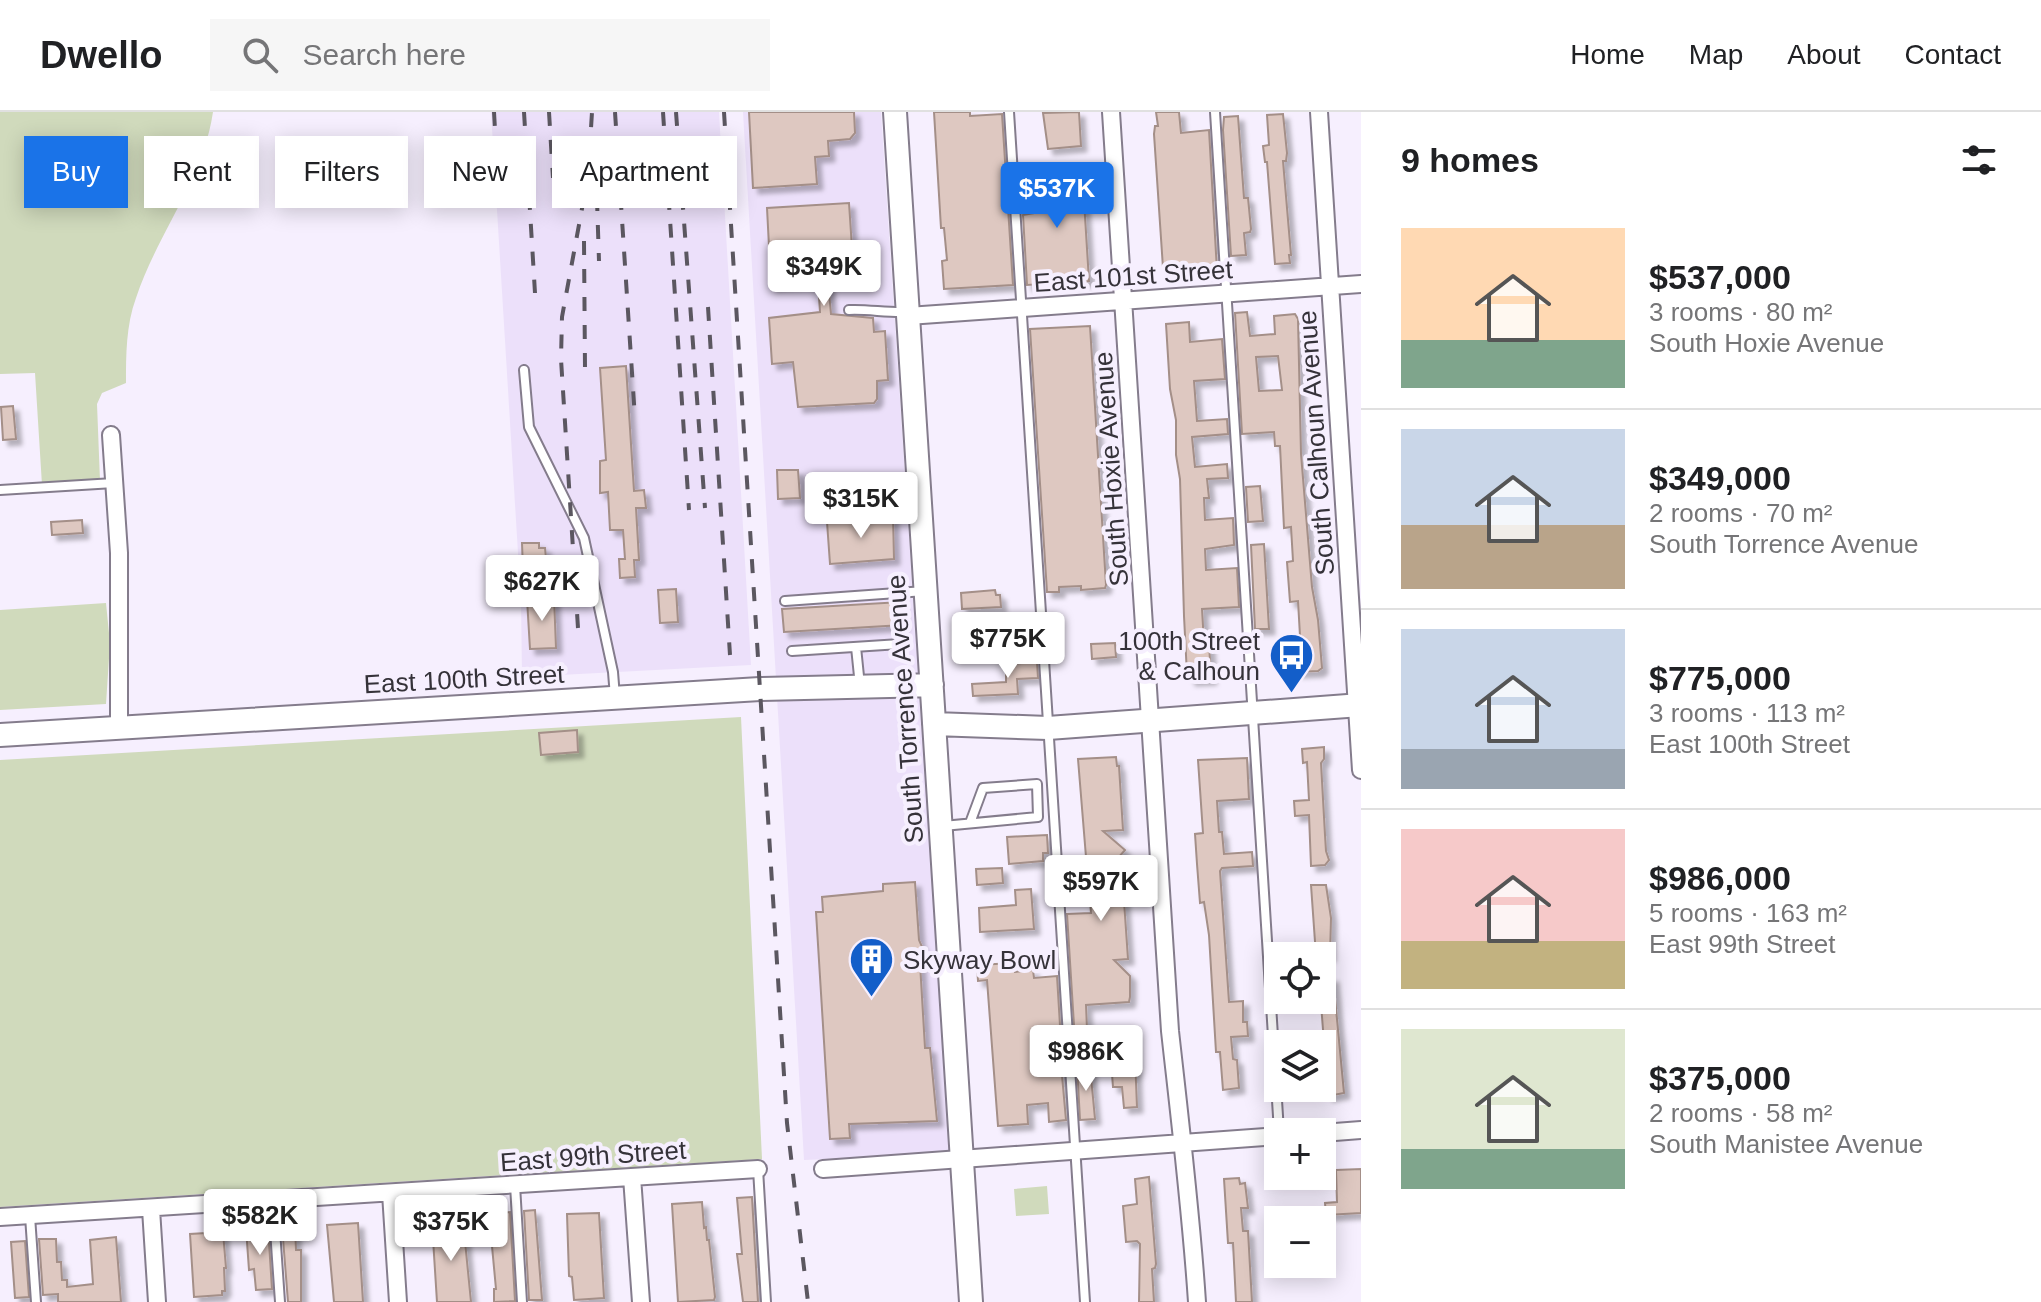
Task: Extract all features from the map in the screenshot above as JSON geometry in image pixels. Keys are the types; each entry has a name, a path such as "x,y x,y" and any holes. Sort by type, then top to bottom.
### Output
{"main road":[{"name":"South Torrence Avenue","path":"895,112 971,1302"},
{"name":"East 100th Street","path":"0,735 760,689 932,685"},
{"path":"934,724 1048,728 1359,706"}],"street":[{"name":"South Hoxie Avenue","path":"1111,112 1170,1031 1188,1182 1197,1302"},
{"name":"South Calhoun Avenue","path":"1319,112 1361,770"},
{"name":"East 101st Street","path":"908,314 1361,284"},
{"path":"111,435 119,553 119,728"},
{"path":"1336,1132 1361,1130"},
{"path":"823,1169 1264,1135"},
{"name":"East 99th Street","path":"0,1217 758,1169"},
{"path":"632,1177 641,1302"},
{"path":"391,1193 398,1302"},
{"path":"151,1209 157,1302"}],"lane":[{"path":"1009,112 1085,1302"},
{"path":"1215,112 1277,1118"},
{"path":"849,310 871,308 881,313 908,314"},
{"path":"524,370 529,427 584,538 616,698"},
{"path":"0,490 114,483"},
{"path":"785,601 926,591"},
{"path":"792,651 900,644"},
{"path":"856,647 861,687"},
{"path":"941,826 1038,817 1037,784 983,788 970,823"},
{"path":"758,1169 766,1302"},
{"path":"515,1185 522,1302"},
{"path":"273,1201 280,1302"},
{"path":"30,1216 36,1302"}],"shaded area":[{"path":"491,112 719,112 720,136 552,136 552,208 725,208 751,665 522,677 521,602 497,208 536,208 536,136 492,136"},
{"path":"743,112 881,112 950,1154 804,1160"}],"green space":[{"path":"0,112 213,112 208,136 144,136 144,208 178,208 145,274 133,308 127,340 126,383 102,393 97,404 100,481 42,485 35,373 0,374"},
{"path":"106,603 110,643 106,704 0,710 0,610"},
{"path":"741,717 762,1159 0,1207 0,760"},
{"path":"1047,1186 1049,1214 1016,1216 1014,1189"}],"building":[{"path":"749,112 854,112 855,133 850,139 828,141 829,156 815,157 817,184 753,188"},
{"path":"934,112 970,112 970,116 1002,114 1013,285 944,289 942,261 947,260 944,228 941,228"},
{"path":"1079,112 1081,146 1048,149 1043,113"},
{"path":"1156,112 1179,112 1181,133 1209,130 1217,271 1203,272 1203,265 1163,268 1154,134 1155,126 1158,126"},
{"path":"1283,114 1287,153 1286,161 1283,161 1291,255 1290,263 1275,264 1263,146 1269,145 1267,115"},
{"path":"1238,116 1244,198 1248,198 1251,229 1244,233 1246,255 1231,256 1223,130 1224,117"},
{"path":"1082,168 1089,281 1027,285 1023,215 1052,210 1050,187 1021,189 1020,175"},
{"path":"849,203 852,248 867,247 870,251 872,277 828,281 831,314 873,318 874,332 885,331 888,380 877,381 877,399 874,403 798,407 793,362 772,364 769,318 820,312 818,282 771,285 767,208"},
{"path":"1247,312 1250,336 1275,334 1274,316 1295,314 1298,319 1301,454 1322,668 1318,671 1297,672 1294,636 1300,636 1298,601 1290,602 1287,562 1293,561 1291,527 1284,528 1280,446 1275,446 1274,432 1242,434 1235,313","holes":["1278,356 1282,390 1259,391 1256,357"]},
{"path":"1189,322 1190,342 1222,339 1225,379 1194,381 1197,421 1227,419 1228,434 1192,437 1195,467 1227,464 1228,478 1207,479 1209,498 1204,498 1205,520 1233,518 1234,545 1205,549 1206,570 1237,568 1239,607 1202,609 1204,643 1209,643 1211,679 1190,680 1190,675 1187,675 1184,616 1180,479 1166,324"},
{"path":"1090,326 1106,585 1105,588 1081,590 1081,586 1059,587 1059,592 1047,592 1030,329"},
{"path":"626,366 634,491 644,490 646,508 636,508 639,560 634,560 635,577 620,578 619,559 625,559 623,530 610,530 608,492 600,493 600,461 606,460 600,368"},
{"path":"13,406 16,439 3,440 1,407"},
{"path":"777,470 798,470 800,498 778,499"},
{"path":"1260,486 1263,521 1248,522 1246,487"},
{"path":"893,516 894,559 830,564 827,522"},
{"path":"82,520 83,533 52,535 51,522"},
{"path":"522,543 539,543 539,548 545,548 547,569 523,570"},
{"path":"1264,544 1269,629 1255,629 1251,545"},
{"path":"676,589 678,622 660,623 658,590"},
{"path":"995,590 996,595 1000,595 1001,607 962,609 961,593"},
{"path":"554,597 556,648 530,649 527,599"},
{"path":"901,602 903,625 784,632 782,609"},
{"path":"1035,623 1036,637 1004,639 1003,625"},
{"path":"1115,643 1116,657 1092,659 1091,644"},
{"path":"1037,662 1038,678 1017,679 1018,694 973,696 972,684 1006,682 1006,664"},
{"path":"577,730 578,752 541,755 539,733"},
{"path":"1324,747 1321,763 1329,860 1325,865 1311,866 1309,815 1295,816 1294,801 1309,800 1307,762 1303,763 1302,749"},
{"path":"1116,757 1123,830 1103,831 1125,850 1105,873 1122,872 1128,959 1114,960 1130,976 1130,997 1129,1002 1086,1005 1087,1029 1125,1026 1134,1033 1137,1107 1124,1108 1122,1087 1113,1087 1111,1061 1100,1062 1097,1039 1075,1041 1067,914 1091,913 1089,889 1066,890 1065,875 1068,875 1066,858 1086,857 1078,759"},
{"path":"1247,758 1249,799 1217,801 1224,854 1252,852 1253,866 1222,868 1220,871 1229,1002 1243,1001 1243,1022 1247,1022 1248,1036 1231,1037 1239,1088 1223,1090 1220,1052 1216,1052 1209,935 1204,902 1200,903 1197,864 1195,834 1203,833 1198,760"},
{"path":"1047,835 1048,853 1043,853 1043,861 1009,864 1007,837"},
{"path":"1002,868 1003,883 977,885 976,869"},
{"name":"Skyway Bowl","path":"915,882 919,940 923,949 920,963 925,1048 930,1048 937,1121 849,1124 850,1138 830,1139 816,912 823,912 822,897 883,891 883,884"},
{"path":"1311,885 1326,885 1331,918 1330,942 1315,942"},
{"path":"1031,889 1034,929 980,932 979,908 1016,905 1015,890"},
{"path":"1014,963 1015,972 1033,970 1034,978 1057,976 1066,1120 1049,1122 1048,1103 1027,1105 1028,1124 998,1126 987,980 978,981 977,965"},
{"path":"1336,1009 1344,1093 1336,1094 1336,1030 1323,1030 1322,1014 1336,1014"},
{"path":"1077,1066 1090,1066 1095,1119 1080,1120"},
{"path":"1361,1169 1361,1213 1336,1214 1336,1206 1325,1206 1325,1203 1337,1202 1336,1170"},
{"path":"1149,1177 1156,1264 1152,1269 1154,1302 1139,1302 1140,1244 1137,1241 1126,1242 1123,1206 1137,1204 1135,1179"},
{"path":"1239,1178 1240,1184 1245,1183 1248,1208 1241,1208 1243,1231 1248,1231 1252,1302 1236,1302 1233,1243 1228,1243 1224,1179"},
{"path":"752,1197 758,1302 743,1302 737,1254 742,1254 737,1198"},
{"path":"702,1202 715,1297 714,1300 678,1302 672,1204"},
{"path":"535,1210 542,1300 529,1300 524,1211"},
{"path":"510,1212 515,1301 494,1302 496,1289 489,1214"},
{"path":"599,1213 604,1298 574,1300 572,1277 569,1276 567,1214"},
{"path":"463,1221 471,1302 437,1302 432,1223"},
{"path":"358,1223 363,1302 334,1302 327,1225"},
{"path":"295,1225 296,1250 301,1250 301,1302 288,1302 282,1226"},
{"path":"268,1227 272,1289 256,1290 254,1269 249,1270 246,1228"},
{"path":"223,1232 225,1291 222,1295 194,1297 190,1234"},
{"path":"116,1237 121,1302 58,1302 58,1294 43,1295 39,1239 56,1239 57,1262 61,1262 62,1280 67,1280 67,1287 93,1284 90,1240"},
{"path":"25,1241 29,1297 15,1298 11,1242"}],"railway":[{"path":"494,112 495,136"},
{"path":"524,112 535,293"},
{"path":"549,112 552,162"},
{"path":"578,628 561,359 562,317 588,176 592,112"},
{"path":"615,112 635,419"},
{"path":"663,112 689,510"},
{"path":"676,112 705,508"},
{"path":"724,112 787,1123 808,1302"},
{"path":"597,208 599,261"},
{"path":"584,241 585,369"},
{"path":"708,307 730,655"}],"place":[{"name":"100th Street & Calhoun","path":"1291,695"},
{"name":"Skyway Bowl","path":"872,999"}]}
